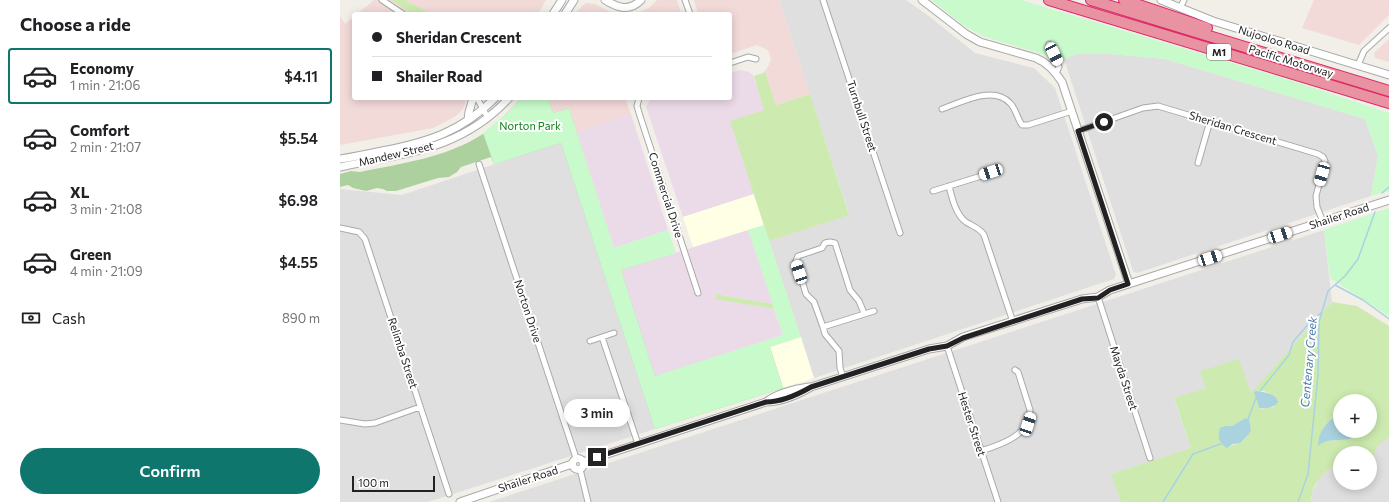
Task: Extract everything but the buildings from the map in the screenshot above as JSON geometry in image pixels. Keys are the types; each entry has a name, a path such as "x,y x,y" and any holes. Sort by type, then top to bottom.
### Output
{"highway":[{"name":"Pacific Motorway","path":"1049,0 1389,103"},
{"name":"Pacific Motorway","path":"1090,0 1389,91"},
{"path":"1124,0 1212,30 1221,39"}],"street":[{"path":"382,0 400,12"},
{"path":"554,12 562,0"},
{"path":"566,12 574,0"},
{"path":"605,0 617,6 626,8 634,6 641,0"},
{"path":"685,0 689,12"},
{"name":"Turnbull Street","path":"824,0 900,233"},
{"path":"922,0 966,34 980,42 1036,58 1043,61 1056,73 1062,82 1072,111 1128,284"},
{"name":"Nujooloo Road","path":"1161,0 1213,21 1389,75"},
{"path":"1180,8 1184,0"},
{"path":"1358,65 1364,51 1389,28"},
{"path":"1049,44 1059,67 1056,73"},
{"path":"732,62 748,57 756,59"},
{"path":"942,108 987,94 996,94 1011,103 1022,125 1028,125 1072,111"},
{"path":"468,120 473,100"},
{"path":"478,100 488,118"},
{"name":"Mandew Street","path":"340,159 420,143 442,135 468,120 493,100"},
{"name":"Mandew Street","path":"340,167 435,146 460,136 488,118 507,100"},
{"name":"Commercial Drive","path":"638,100 637,106 640,116 698,292"},
{"name":"Sheridan Crescent","path":"1078,131 1151,106 1158,106 1318,154 1323,157 1325,161 1316,196 1317,207 1322,222"},
{"path":"1198,163 1210,121"},
{"name":"Norton Drive","path":"479,164 577,461"},
{"path":"933,191 991,172"},
{"path":"948,186 954,204 961,217 982,231 984,235 1013,322"},
{"name":"Shailer Road","path":"460,502 577,461 638,444 766,402 774,402 801,393 811,387 929,349 947,346 963,338 1082,299 1098,298 1110,290 1389,200"},
{"name":"Relimba Street","path":"340,228 359,232 365,239 449,494"},
{"path":"843,377 840,368 839,351 825,334 814,302 806,294 796,261 798,256 822,248 825,243 830,242 835,244 850,290 859,301 864,313"},
{"name":"Mayda Street","path":"1098,298 1150,458"},
{"path":"823,327 874,311"},
{"path":"590,341 614,333"},
{"path":"602,337 638,444"},
{"name":"Hester Street","path":"947,346 998,502"},
{"path":"981,451 1012,440 1028,424 1030,410 1018,372 1015,370"},
{"path":"340,420 365,424 420,407"},
{"path":"577,461 574,468 580,469 588,502"}],"shaded area":[{"path":"374,0 546,0 539,12 359,12"},
{"path":"657,0 677,0 680,12 640,12 649,8"},
{"path":"694,0 779,0 810,94 776,105 765,71 771,59 768,50 757,45 732,53 732,12 697,12"},
{"path":"779,0 906,0 975,53 1034,68 1055,88 1116,275 1114,279 814,378 769,241 849,214"},
{"path":"1314,0 1389,0 1389,15 1359,45 1302,28"},
{"path":"587,3 595,4 610,12 577,12"},
{"path":"340,16 345,24 352,19 352,100 465,100 463,109 456,116 433,128 340,145"},
{"path":"1389,39 1389,62 1375,58 1374,53"},
{"path":"1076,54 1111,54 1165,59 1365,119 1378,156 1371,196 1137,273 1134,272 1064,59"},
{"path":"740,70 749,72 753,75 765,110 731,121 754,194 683,217 646,107 650,100 732,100 732,72"},
{"path":"549,100 626,100 631,114 576,132 569,108 553,114"},
{"path":"631,114 668,230 614,248 576,132"},
{"path":"561,142 655,429 428,502 340,502 340,189 402,195"},
{"path":"754,194 764,225 693,247 683,217"},
{"path":"748,230 773,304 716,294 715,298 774,309 783,335 655,377 621,270"},
{"path":"1324,230 1332,302 1251,394 1206,388 1174,399 1191,448 1112,474 1121,502 489,502"},
{"path":"801,337 814,378 783,388 770,347"},
{"path":"1389,437 1389,502 1311,502 1312,493 1319,478 1333,466 1333,490 1377,490 1378,445"}],"green space":[{"path":"391,0 405,0 428,12 410,12"},
{"path":"931,0 1021,0 1296,82 1389,113 1389,191 1371,196 1378,156 1365,119 1165,59 1111,54 1076,54 1064,59 1052,58 985,37 966,27"},
{"path":"765,71 776,105 810,94 849,215 769,241 730,121 764,110 754,76"},
{"name":"Norton Park","path":"519,100 549,100 553,113 569,108 613,249 662,257 621,270 655,376 770,347 783,388 655,429 561,143 494,164 491,157 461,167 457,172 449,177 438,178 396,191 387,191 377,188 366,191 353,188 348,185 340,187 340,174 351,171 360,172 423,159 454,149 483,134"},
{"name":"Norton Park","path":"519,100 549,100 553,113 569,108 614,248 668,230 676,253 621,270 655,376 783,335 748,230 764,225 801,337 770,347 783,388 655,429 561,143 494,164 483,133 506,114"},
{"path":"1389,208 1389,316 1330,278 1324,230"},
{"path":"716,294 773,304 774,309 715,299"},
{"path":"1332,302 1357,306 1389,326 1389,437 1378,445 1377,448 1377,446 1333,446 1333,466 1323,474 1316,483 1311,502 1121,502 1111,474 1191,448 1174,398 1206,388 1200,371 1239,359 1251,393","holes":["1256,391 1264,391 1273,395 1274,407 1259,408","1240,422 1251,427 1249,434 1239,443 1229,447 1225,426 1232,426"]}],"water":[{"path":"1256,391 1272,395 1278,402 1269,408 1259,408 1254,392"},
{"path":"1246,418 1249,419 1251,430 1249,434 1240,443 1233,444 1227,448 1219,440 1220,428 1232,426"},
{"path":"1333,419 1333,438 1351,438 1346,440 1329,441 1318,446 1319,436"}],"waterway":[{"name":"Centenary Creek","path":"1382,193 1389,187"},
{"name":"Centenary Creek","path":"1298,502 1308,474 1318,375 1319,322 1328,291 1345,276 1358,259 1375,212"},
{"path":"1335,285 1363,300 1389,319"},
{"path":"1260,391 1289,355 1293,342 1311,321 1322,312"},
{"path":"1248,419 1256,398"},
{"path":"1163,502 1193,454 1223,443"}],"route":[{"path":"597,457 766,402 774,402 801,393 811,387 929,349 947,346 963,338 1082,299 1098,298 1110,290 1128,284 1078,131 1104,122"}]}
